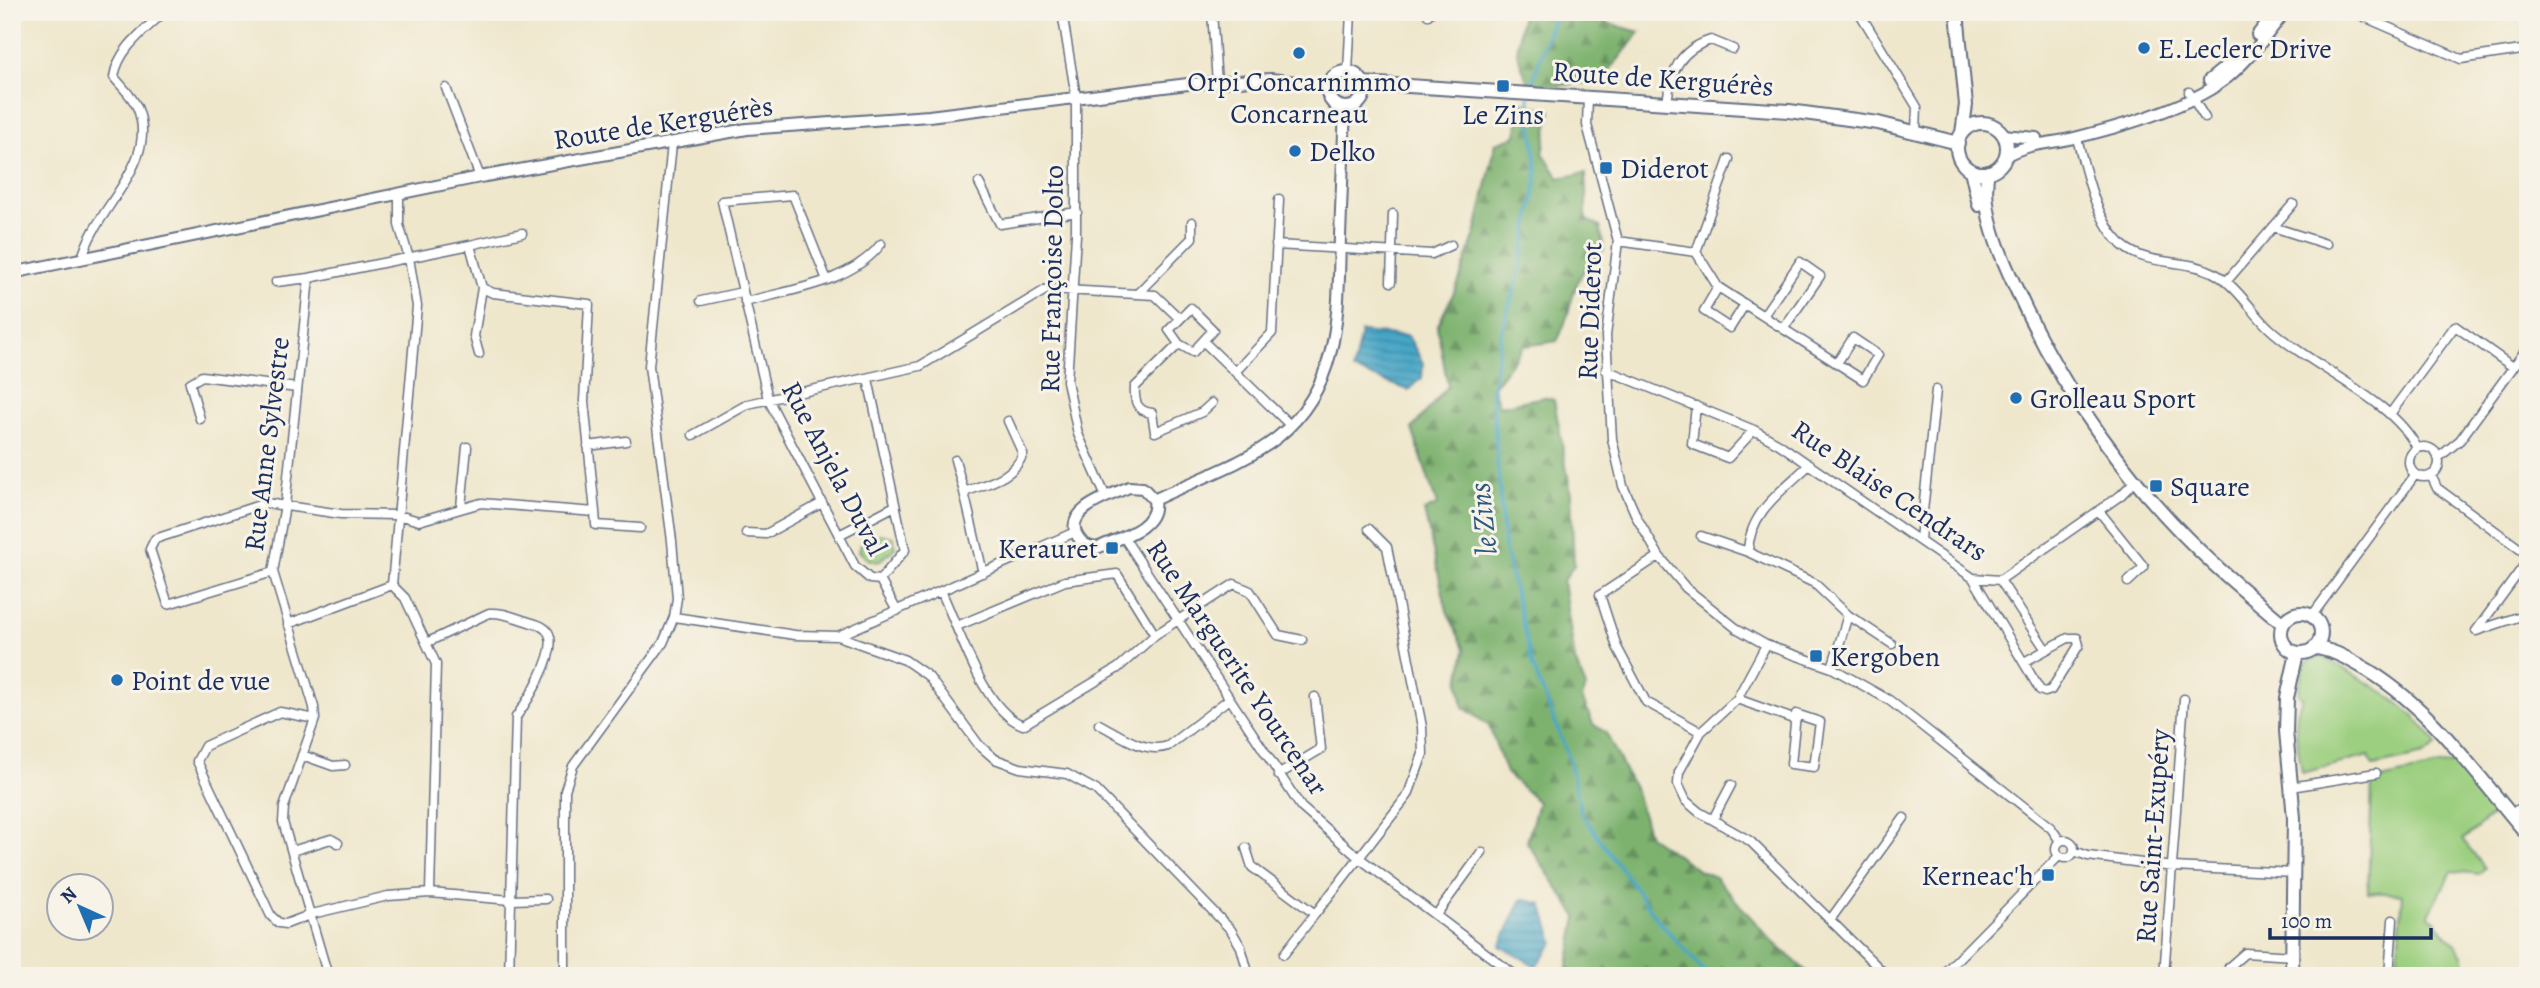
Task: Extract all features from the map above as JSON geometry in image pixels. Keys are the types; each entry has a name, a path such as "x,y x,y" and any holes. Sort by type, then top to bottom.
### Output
{"main road":[{"path":"1957,12 1966,105 1960,138 1960,159 1971,170 1986,229 1996,252 2003,258"},
{"path":"1348,72 1357,75 1363,83 1361,100 1345,107 1334,103 1329,86 1338,74 1348,72"},
{"name":"Route de Kerguérès","path":"1363,83 1667,102 1845,117 1960,138"},
{"path":"1966,105 1982,123"},
{"path":"1960,138 1971,126 1982,123 1994,126 2003,135 2005,156 1995,169 1988,172 1971,170"},
{"path":"1988,172 1985,194 2003,258 2031,323 2089,422 2169,519 2217,567 2283,624"},
{"path":"2297,653 2282,640 2283,624 2295,614 2311,617 2318,624 2317,642"},
{"path":"2292,976 2295,873 2286,731 2287,698 2297,653 2317,642"},
{"path":"2317,642 2412,695 2451,734 2528,823"},
{"path":"2519,813 2528,835"}],"street":[{"path":"82,259 86,240 140,154 142,130 137,106 114,77 117,64 131,44 164,12"},
{"name":"Rue Françoise Dolto","path":"1062,12 1076,97 1077,212 1068,381 1078,434 1106,497"},
{"path":"1212,12 1217,83"},
{"path":"1348,72 1351,12"},
{"path":"1426,12 1428,15 1431,12"},
{"path":"1859,12 1917,107 1916,131"},
{"path":"2003,135 2028,139 2065,134 2128,117 2190,94 2236,59 2275,12"},
{"path":"2005,156 2029,144 2077,138 2225,79 2242,64 2285,12"},
{"path":"2353,12 2461,59 2479,59 2528,49"},
{"path":"1667,102 1674,66 1691,50 1711,40 1733,49"},
{"name":"Route de Kerguérès","path":"12,273 480,177 747,129 929,116 1076,97 1271,79 1329,86"},
{"path":"446,88 480,177"},
{"path":"2190,94 2205,118"},
{"name":"Rue Diderot","path":"1588,97 1587,125 1618,241 1606,337 1612,439 1623,486 1637,519 1659,556 1707,607 1766,645 1832,668 1889,700 2051,828 2060,841"},
{"path":"1154,500 1256,451 1290,425 1303,411 1324,377 1337,332 1345,107"},
{"path":"2077,138 2096,200 2109,229 2123,245 2142,258 2190,264 2214,273 2290,346 2353,387 2410,432 2417,448"},
{"path":"565,976 565,790 573,766 663,643 674,617 677,598 649,366 672,144"},
{"path":"1696,252 1729,159"},
{"path":"979,183 1000,224 1077,212"},
{"path":"399,194 400,225 417,306 392,585 405,598 436,664 430,893"},
{"name":"Rue Anjela Duval","path":"827,280 793,195 722,201 768,399 855,565 870,579 880,580 897,611"},
{"path":"1235,372 1272,333 1279,200"},
{"path":"2226,282 2293,204"},
{"path":"1391,282 1393,214"},
{"path":"1138,293 1192,238 1192,222"},
{"path":"2273,228 2326,244"},
{"path":"276,282 309,278 522,233"},
{"path":"1618,241 1696,252 1718,287 1863,380 1878,355 1853,338 1837,363"},
{"path":"470,244 482,288 474,335 479,354"},
{"path":"745,302 827,280 873,254 881,244"},
{"path":"1276,245 1432,254 1451,245"},
{"path":"1763,316 1800,262 1820,276 1783,330"},
{"name":"Rue Anne Sylvestre","path":"309,278 285,505 273,572 314,707 315,719"},
{"path":"1718,287 1704,311 1730,328 1745,304"},
{"path":"482,288 492,293 589,304 584,401 596,525 640,528"},
{"path":"693,435 748,404 920,366 1047,289 1156,296 1179,318"},
{"path":"701,301 743,292"},
{"path":"1191,309 1204,318 1213,330 1205,343 1193,352 1179,344 1169,330 1191,309"},
{"path":"2389,414 2455,326 2513,367"},
{"path":"1205,343 1290,425"},
{"path":"1179,344 1135,387 1137,405 1143,412 1153,413 1155,432 1202,412 1212,402"},
{"path":"2438,458 2460,440 2528,347"},
{"name":"Rue Blaise Cendrars","path":"1606,370 1754,430 1810,464 1973,578 2000,580 2099,511 2137,479"},
{"path":"200,419 190,383 202,376 297,388"},
{"path":"868,379 905,550 880,580"},
{"path":"1920,539 1936,390"},
{"name":"Rue Blaise Cendrars","path":"1696,405 1692,444 1728,458 1754,430"},
{"path":"964,492 1011,473 1019,463 1023,454 1008,421"},
{"path":"589,446 626,441"},
{"path":"461,507 467,447"},
{"path":"2428,447 2438,458 2438,468 2431,475 2415,475 2409,468 2409,458 2417,448 2428,447"},
{"path":"955,460 983,573"},
{"path":"1748,552 1748,534 1755,518 1810,464"},
{"path":"2311,617 2415,475"},
{"path":"2431,475 2437,488 2528,555"},
{"path":"1129,487 1143,488 1154,500 1154,516 1146,525 1097,548 1081,541 1075,532 1076,520 1082,510 1129,487"},
{"path":"273,572 168,604 150,549 155,539 266,503 341,514 398,515 419,521 481,503 595,512"},
{"path":"746,533 766,534 822,503"},
{"path":"839,535 895,506"},
{"path":"2099,511 2144,568 2128,582"},
{"path":"1284,954 1408,795 1423,754 1422,727 1387,547 1368,529"},
{"path":"838,636 1075,532"},
{"name":"Rue Marguerite Yourcenar","path":"1124,536 1301,807 1358,857 1516,976"},
{"path":"1701,537 1748,552 1814,583 1848,615 1892,644"},
{"path":"1659,556 1600,595 1616,645 1646,702 1701,732"},
{"path":"2528,560 2476,631 2524,615 2528,602"},
{"path":"957,626 1065,581 1117,574 1155,635"},
{"path":"1973,578 2040,690 2051,690 2079,645 2077,638 2068,638 2024,662"},
{"path":"2000,580 2046,650"},
{"path":"941,591 979,677 1009,720 1023,725 1118,668 1155,635 1234,584 1242,585 1250,592 1278,635 1302,640"},
{"path":"289,624 392,585"},
{"path":"426,643 489,613 499,612 543,627 549,633 551,642 535,692 516,718 509,976"},
{"path":"1832,668 1848,615"},
{"path":"674,617 795,635 838,636 897,656 921,670 979,745 995,759 1020,768 1067,774 1096,790 1231,930 1241,947 1249,976"},
{"path":"1766,645 1737,699 1701,732 1679,772 1678,784 1686,801 1750,841 1887,976"},
{"path":"1278,775 1321,749 1315,698"},
{"path":"1098,724 1129,741 1157,749 1168,746 1229,699"},
{"path":"1737,699 1796,720"},
{"name":"Rue Saint-Exupéry","path":"2164,976 2184,699"},
{"path":"328,976 312,914 292,851 283,814 315,719 280,712 205,746 197,761 271,916 279,923 286,923 312,914 388,896 430,893 511,900 546,899"},
{"path":"1796,713 1820,722 1814,766 1791,764 1796,720 1796,713"},
{"path":"302,755 333,766 345,765"},
{"path":"2291,787 2376,773"},
{"path":"1713,819 1731,785"},
{"path":"1830,920 1904,818"},
{"path":"292,851 331,839 338,843"},
{"path":"2059,856 2056,849 2060,841 2071,843 2074,851 2088,856 2173,867 2295,873"},
{"path":"1246,848 1252,867 1315,914"},
{"path":"2059,856 2069,857 2074,851"},
{"path":"1436,915 1482,852"},
{"path":"1941,976 2059,856"},
{"path":"2389,976 2393,920"},
{"path":"2228,976 2229,967 2245,953 2294,956"}],"green space":[{"path":"1522,12 1600,12 1604,22 1640,32 1601,81 1556,86 1528,83 1517,53"},
{"path":"1521,102 1551,111 1543,153 1559,178 1586,173 1586,220 1600,226 1604,250 1583,272 1557,341 1524,346 1493,387 1499,406 1544,397 1554,400 1571,494 1574,565 1563,581 1575,661 1586,687 1582,698 1593,724 1606,733 1636,792 1649,836 1700,871 1715,877 1772,941 1812,976 1566,976 1577,917 1527,842 1538,802 1506,773 1489,726 1463,707 1459,682 1465,650 1447,611 1424,511 1437,505 1412,429 1448,386 1437,327 1458,284 1476,231 1496,143 1516,136"},
{"path":"881,534 894,537 895,548 878,562 867,559 859,551 863,539"},
{"path":"2322,656 2400,705 2427,730 2437,745 2424,755 2373,766 2369,756 2302,773 2296,724 2303,698 2298,695 2304,664"},
{"path":"2457,762 2497,811 2463,840 2485,868 2479,874 2452,871 2429,914 2463,955 2468,976 2396,976 2403,894 2368,892 2372,781"}],"water":[{"path":"1361,332 1408,336 1423,363 1422,378 1409,390 1353,370"},
{"path":"1522,899 1542,904 1554,942 1536,966 1500,946"}],"waterway":[{"name":"le Zins","path":"1530,90 1555,12"},
{"name":"le Zins","path":"1529,98 1537,170 1534,197 1520,270 1501,333 1492,392 1504,546 1532,664 1569,758 1581,813 1658,920 1708,976"}],"place":[{"name":"E.Leclerc Drive","path":"2144,48"},
{"name":"Orpi Concarnimmo Concarneau","path":"1299,53"},
{"name":"Le Zins","path":"1503,86"},
{"name":"Delko","path":"1295,151"},
{"name":"Diderot","path":"1606,168"},
{"name":"Grolleau Sport","path":"2016,398"},
{"name":"Square","path":"2156,486"},
{"name":"Kerauret","path":"1112,548"},
{"name":"Kergoben","path":"1816,656"},
{"name":"Point de vue","path":"117,680"},
{"name":"Kerneac'h","path":"2048,875"}]}
